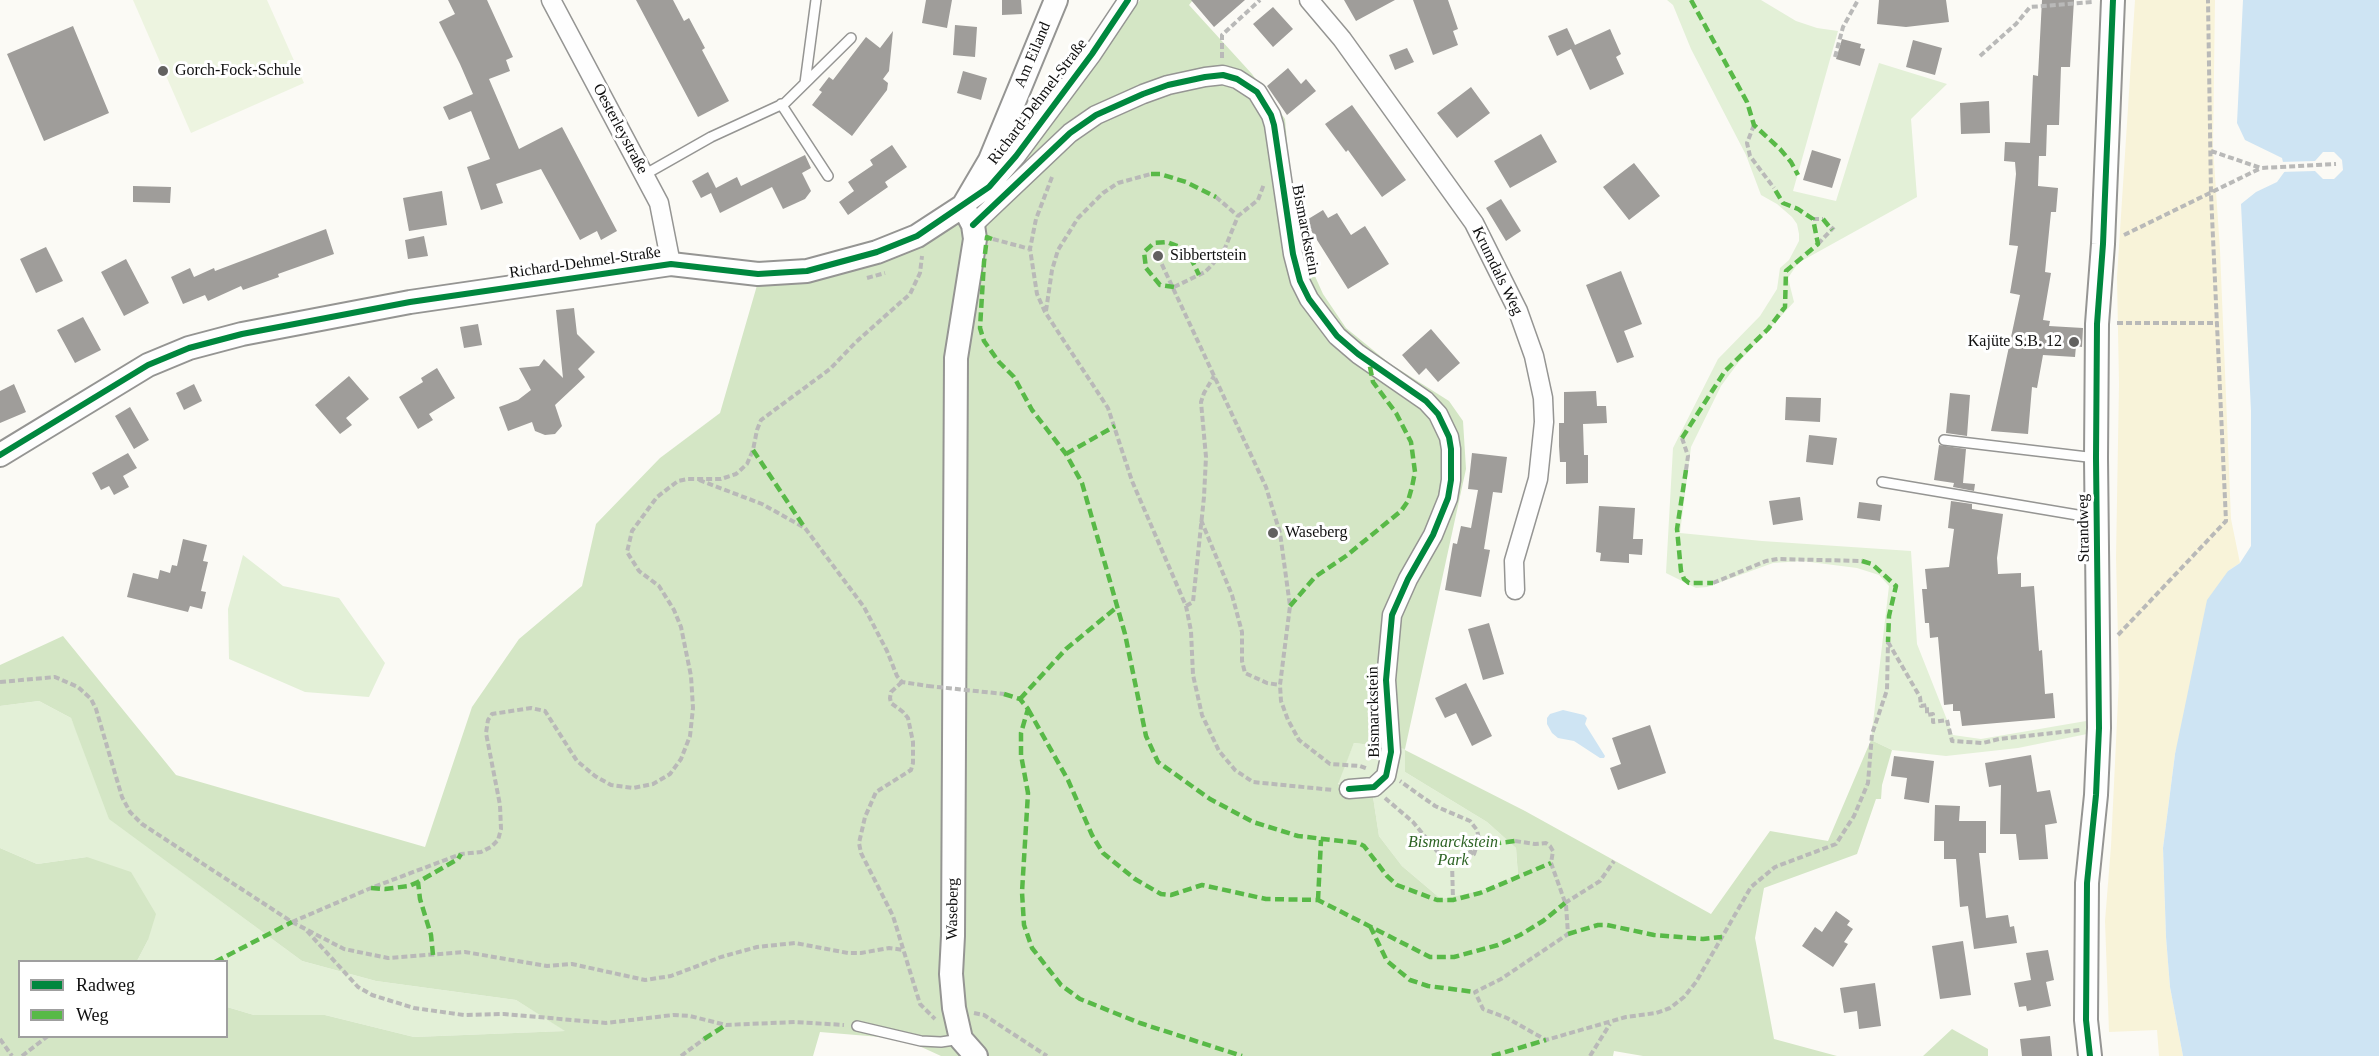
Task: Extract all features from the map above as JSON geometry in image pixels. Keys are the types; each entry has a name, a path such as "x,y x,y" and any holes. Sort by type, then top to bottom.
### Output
{"street":[{"name":"Oesterleystraße","path":"551,0 659,203 671,264"},
{"name":"Am Eiland","path":"968,216 1056,0"},
{"name":"Richard-Dehmel-Straße","path":"0,455 148,365 189,348 242,334 410,302 671,264 758,274 807,270 878,252 968,216 1092,54 1128,0"},
{"name":"Krumdals Weg","path":"1309,0 1342,39 1474,223 1514,303 1534,356 1543,398 1544,422 1538,479 1514,561 1515,590"},
{"name":"Strandweg","path":"2090,1056 2086,1020 2087,883 2097,795 2099,728 2097,324 2103,244 2113,0"},
{"path":"968,216 1070,133 1096,115 1168,85 1223,75"},
{"name":"Bismarckstein","path":"1223,75 1237,79 1257,92 1271,115 1277,135 1293,254 1300,281 1309,299 1337,336 1358,354 1414,391 1432,408 1443,425 1451,449 1451,480 1448,498 1433,535 1408,579 1390,623 1386,680 1391,752 1380,782"},
{"name":"Waseberg","path":"961,1039 954,1008 951,974 956,358 975,239 968,216"},
{"path":"1348,789 1380,782"},
{"path":"961,1039 976,1056"}],"lane":[{"path":"805,83 816,0"},
{"path":"644,175 711,137 781,104 851,38"},
{"path":"781,104 828,176"},
{"path":"1944,440 2096,458"},
{"path":"1882,482 2098,519"},
{"path":"857,1026 921,1041 941,1042 961,1039"}],"path":[{"path":"1223,75 1222,35 1260,0"},
{"path":"1835,57 1843,27 1858,0"},
{"path":"1980,56 2010,30 2030,7 2113,0"},
{"path":"2099,655 2226,521 2211,194 2208,0"},
{"path":"1754,125 1747,143 1750,156 1774,188"},
{"path":"2211,150 2260,168 2336,164"},
{"path":"2103,244 2211,194 2260,168"},
{"path":"1054,173 1036,219 1030,249 1034,279 1046,312 1108,408 1135,490 1186,606 1191,632 1193,675 1198,705 1214,742 1235,770 1253,782 1320,789 1348,789"},
{"path":"1046,312 1052,270 1058,250 1078,218 1118,183 1151,174"},
{"path":"1174,286 1205,272 1212,265 1225,248 1238,216 1258,200 1265,183 1273,177 1281,177"},
{"path":"1215,197 1238,216"},
{"path":"1813,219 1823,219"},
{"path":"1818,244 1834,227"},
{"path":"992,239 1030,249"},
{"path":"292,922 377,885 461,854 481,852 498,840 501,829 500,805 486,733 488,720 492,714 531,708 545,711 567,749 577,761 595,776 612,785 633,788 653,784 670,774 681,759 690,736 693,708 691,676 685,644 674,610 659,586 639,571 627,552 632,531 657,497 678,481 721,479 736,474 747,464 761,420 830,369 856,342 910,294 920,273 923,253"},
{"path":"1158,256 1266,487 1280,533 1290,606 1280,685 1281,701 1288,720 1299,740 1330,764 1360,766 1380,782 1441,856 1452,862 1462,862 1474,854 1454,840"},
{"path":"2097,324 2218,323"},
{"path":"1186,606 1193,602 1206,457 1201,402 1214,376"},
{"path":"1682,438 1688,456 1686,470"},
{"path":"696,480 762,504 805,528 864,607 887,651 893,670 902,682 1004,694"},
{"path":"1201,519 1232,595 1242,632 1242,661 1245,673 1267,683 1280,685"},
{"path":"1713,583 1766,561 1778,559 1862,561"},
{"path":"1515,841 1546,843 1553,851 1551,863 1565,903 1568,934 1501,979 1475,992 1483,1009 1507,1018 1546,1040 1626,1017 1656,1013 1670,1008 1684,997 1696,982 1751,887 1775,867 1836,844 1862,801 1869,783 1872,734 1887,690 1888,642 1920,697 1921,705 1927,705 1927,715 1933,714 1933,722 1947,720 1952,741 1983,744 1999,739 2099,728"},
{"path":"0,682 55,677 78,687 91,699 96,710 115,779 130,812 151,830 292,922 344,949 388,957 465,952 547,966 572,963 645,980 671,976 721,957 757,947 795,943 848,953 889,948 904,950"},
{"path":"902,682 891,692 890,698 891,703 908,718 913,742 913,763 911,770 876,792 865,817 859,843 861,854 893,916 920,1004 961,1039"},
{"path":"1565,903 1600,881 1614,861"},
{"path":"1452,862 1453,900"},
{"path":"304,929 358,987 372,995 414,1008 464,1015 504,1014 606,1023 673,1015 690,1016 726,1025 795,1022 857,1026"},
{"path":"984,1015 1047,1056"},
{"path":"1590,1056 1610,1023"},
{"path":"22,1056 45,1038"},
{"path":"0,1039 12,1056"},
{"path":"681,1056 704,1039"}],"green space":[{"path":"133,0 267,0 304,83 191,133"},
{"path":"1140,0 1193,0 1189,5 1252,74 1285,119 1292,199 1305,254 1323,294 1346,328 1389,363 1449,401 1463,421 1466,469 1405,749 1354,743 1338,784 1373,797 1379,836 1402,866 1441,899 1488,889 1518,876 1516,848 1487,822 1405,772 1405,750 1525,811 1711,914 1770,831 1828,841 1871,740 1892,750 1882,785 1881,799 1876,799 1857,854 1764,888 1755,938 1774,1039 1837,1056 1643,1056 1614,1051 1613,1056 941,1056 917,1045 880,1037 820,1032 813,1056 0,1056 0,848 37,864 87,857 131,872 156,914 148,940 138,960 18,960 18,1038 228,1038 228,1007 254,1015 325,1015 414,1037 565,1031 516,1000 376,981 302,961 109,819 71,718 39,701 0,706 0,665 63,636 176,775 425,847 472,707 519,639 582,586 596,524 660,458 720,413 758,282 893,253 960,224 990,199 1059,103 1064,108"},
{"path":"1667,0 1761,0 1796,21 1817,28 1838,31 1793,191 1836,201 1879,63 1947,84 1911,119 1917,197 1798,263 1788,278 1794,302 1738,363 1721,386 1691,447 1680,533 1911,551 1917,644 1953,735 1981,739 2086,721 2087,734 2018,748 1946,756 1892,750 1871,740 1889,586 1879,575 1857,568 1802,561 1773,563 1707,587 1696,588 1666,573 1673,448 1718,359 1760,316 1777,289 1780,268 1789,260 1799,241 1797,224 1792,217 1777,204 1761,195 1746,155 1691,49 1673,5"},
{"path":"243,555 283,586 339,598 385,663 369,697 305,692 229,659 228,609"},
{"path":"39,701 71,718 85,750 176,868 302,961 376,981 516,1000 566,1031 414,1037 325,1015 254,1015 228,1007 228,960 138,960 148,940 87,857 37,864 0,848 0,706"},
{"name":"Bismarckstein Park","path":"1354,743 1405,749 1405,772 1487,822 1516,848 1518,877 1488,889 1441,899 1402,866 1379,836 1373,797 1337,783"},
{"path":"1952,1029 1988,1049 1988,1056 1923,1056"}],"sand":[{"path":"2135,0 2215,0 2213,147 2220,250 2231,519 2240,563 2228,571 2175,754 2163,848 2170,987 2183,1056 2159,1056 2157,1030 2109,1032 2105,921 2119,679 2116,558 2119,384 2117,277"}],"water":[{"path":"2243,0 2379,0 2379,1056 2183,1056 2170,987 2163,848 2175,754 2207,600 2228,571 2240,563 2251,546 2251,411 2241,204 2256,192 2277,182 2285,171 2282,158 2245,140 2237,123"},
{"path":"1563,710 1584,715 1587,718 1585,724 1605,756 1604,758 1600,758 1574,741 1558,738 1552,733 1547,724 1547,718 1550,714"}],"pier":[{"path":"2323,152 2334,152 2342,160 2343,170 2334,179 2323,179 2315,171 2280,172 2280,162 2315,161"}],"building":[{"path":"448,0 487,0 513,57 506,60 510,71 489,79 519,149 562,127 617,231 601,240 597,231 580,240 541,169 496,184 503,203 481,210 467,167 490,159 471,111 449,120 443,107 473,94 439,22 455,14"},
{"path":"636,0 673,0 684,21 689,18 705,48 702,50 729,101 698,117"},
{"path":"926,0 952,0 947,28 922,23"},
{"path":"1002,0 1021,0 1022,14 1002,15"},
{"path":"1191,0 1245,0 1214,27"},
{"path":"1344,0 1395,0 1356,21"},
{"path":"1413,0 1448,0 1458,29 1453,31 1458,45 1433,55"},
{"path":"1879,0 1946,0 1949,22 1906,27 1877,24"},
{"path":"2042,0 2074,0 2070,67 2061,67 2059,125 2047,125 2046,156 2039,156 2038,186 2058,188 2056,212 2051,212 2045,272 2051,273 2043,320 2050,321 2049,326 2083,328 2082,347 2076,346 2075,357 2043,355 2037,388 2032,387 2028,434 1991,431 2020,295 2010,293 2018,246 2009,245 2016,174 2015,162 2004,161 2005,142 2030,143 2033,75 2038,76"},
{"path":"1273,7 1293,29 1273,47 1253,24"},
{"path":"955,25 977,27 975,57 953,55"},
{"path":"73,26 109,113 44,141 7,54"},
{"path":"1567,28 1575,45 1610,29 1621,54 1616,57 1624,74 1590,90 1571,49 1557,56 1548,36"},
{"path":"893,31 889,71 883,79 888,83 887,90 852,136 812,105 822,92 819,90 829,77 833,80 866,37 880,48"},
{"path":"1842,39 1861,44 1860,48 1865,49 1860,66 1836,59"},
{"path":"1913,40 1942,48 1935,75 1906,67"},
{"path":"1407,48 1414,62 1395,70 1389,55"},
{"path":"1288,68 1301,84 1306,79 1316,91 1287,115 1267,86"},
{"path":"963,71 987,78 981,100 957,93"},
{"path":"1471,87 1490,113 1457,138 1437,113"},
{"path":"1989,101 1990,133 1961,134 1960,103"},
{"path":"1352,105 1406,180 1382,197 1348,150 1346,152 1325,124"},
{"path":"1541,134 1557,162 1510,188 1494,161"},
{"path":"892,145 907,167 885,182 888,187 848,215 839,202 854,191 848,182 873,165 870,160"},
{"path":"1812,150 1841,159 1832,188 1803,180"},
{"path":"805,155 811,168 802,173 811,191 805,199 783,209 772,187 720,213 711,193 701,198 692,181 708,172 716,188 737,177 741,186"},
{"path":"1634,163 1660,196 1629,220 1603,187"},
{"path":"133,186 171,187 170,203 133,202"},
{"path":"442,191 447,225 409,231 403,198"},
{"path":"1501,199 1521,231 1506,241 1486,208"},
{"path":"1323,210 1328,218 1337,213 1351,235 1365,226 1389,264 1348,289 1305,221"},
{"path":"326,229 334,254 278,274 279,277 243,290 241,286 208,301 205,295 183,304 171,277 190,268 194,277 214,268 215,271"},
{"path":"424,236 428,256 408,259 405,240"},
{"path":"46,247 63,281 36,293 20,259"},
{"path":"126,259 149,303 124,316 101,272"},
{"path":"1621,271 1642,324 1624,331 1634,357 1617,363 1586,285"},
{"path":"574,308 577,334 595,352 578,369 585,377 555,405 562,426 555,434 545,435 535,431 532,422 508,431 499,407 518,400 531,390 519,368 539,366 544,359 563,378 556,310"},
{"path":"83,317 101,350 75,363 57,330"},
{"path":"478,324 482,345 464,348 460,327"},
{"path":"1431,329 1460,363 1438,382 1426,368 1419,375 1402,355"},
{"path":"437,368 455,398 429,414 433,420 418,429 399,397 423,382 421,378"},
{"path":"349,376 369,399 346,418 352,425 340,434 315,405"},
{"path":"14,384 26,412 0,423 0,391"},
{"path":"194,384 202,401 184,410 176,393"},
{"path":"1596,391 1597,406 1606,406 1607,423 1583,424 1584,455 1588,455 1588,483 1566,484 1566,462 1560,462 1559,446 1559,423 1564,423 1564,392"},
{"path":"1950,393 1970,395 1967,436 1946,433"},
{"path":"1786,397 1821,398 1820,422 1785,420"},
{"path":"130,407 149,440 134,449 115,416"},
{"path":"1809,435 1837,438 1833,465 1806,462"},
{"path":"1939,445 1966,449 1963,483 1975,484 1974,491 1953,487 1954,483 1934,480"},
{"path":"128,453 137,468 123,476 129,487 114,495 109,486 101,490 92,473"},
{"path":"1472,453 1507,457 1502,493 1493,492 1484,549 1490,550 1481,597 1445,590 1453,543 1457,544 1461,526 1471,528 1478,490 1468,489"},
{"path":"1800,497 1803,520 1773,525 1769,501"},
{"path":"1951,501 1972,504 1972,509 2003,514 1997,558 1998,574 2021,573 2021,587 2034,586 2045,694 2053,693 2055,718 1962,726 1960,711 1953,711 1953,704 1944,705 1938,637 1930,638 1929,623 1925,623 1922,589 1927,589 1925,569 1949,567 1954,529 1948,528"},
{"path":"1859,502 1882,505 1880,521 1857,518"},
{"path":"1599,506 1635,508 1633,539 1643,539 1642,555 1629,554 1629,563 1600,561 1601,553 1596,552"},
{"path":"183,539 207,545 203,561 208,562 201,591 206,592 202,609 190,606 188,612 127,597 133,573 158,579 160,570 170,573 172,565 177,566"},
{"path":"1489,623 1504,674 1483,680 1468,629"},
{"path":"1466,683 1492,736 1472,746 1456,713 1445,718 1435,698"},
{"path":"1650,725 1666,773 1618,790 1610,768 1621,764 1612,738"},
{"path":"2031,755 2037,792 2050,790 2057,823 2045,825 2048,859 2019,860 2016,834 2000,834 2001,785 1989,787 1985,763"},
{"path":"1894,756 1934,761 1929,803 1904,799 1907,778 1891,776"},
{"path":"1935,805 1960,806 1959,821 1986,821 1986,853 1979,853 1986,918 2008,915 2010,927 2014,926 2017,943 1974,949 1968,906 1960,907 1956,859 1944,859 1944,841 1934,841"},
{"path":"1836,911 1850,921 1847,925 1853,929 1844,942 1848,944 1833,967 1802,946 1815,927 1822,932"},
{"path":"1963,941 1971,995 1940,999 1932,946"},
{"path":"2048,950 2054,980 2046,982 2051,1006 2027,1011 2026,1006 2019,1007 2014,983 2031,980 2026,953"},
{"path":"1875,983 1881,1026 1859,1029 1857,1011 1844,1013 1840,988"},
{"path":"2050,1036 2052,1056 2022,1056 2020,1039"}],"marked path":[{"path":"1691,0 1747,102 1754,125 1780,149 1798,175"},
{"path":"1151,174 1160,174 1186,182 1216,197"},
{"path":"1682,438 1725,371 1768,329 1785,307 1786,271 1818,244 1813,219 1783,203 1774,188"},
{"path":"1823,219 1832,230"},
{"path":"992,239 987,237 984,262 980,328 984,341 999,362 1014,377 1032,410 1066,454 1082,483 1125,634 1146,736 1158,762 1210,799 1253,822 1298,836 1358,843 1364,846 1387,876 1397,885 1437,900 1453,900 1480,893 1551,863"},
{"path":"1174,287 1160,285 1146,268 1144,252 1154,243 1167,242 1187,250 1199,275"},
{"path":"1290,606 1315,577 1346,556 1401,511 1408,501 1415,472 1411,442 1396,413 1373,382 1369,362"},
{"path":"1066,454 1115,426"},
{"path":"753,450 805,528"},
{"path":"1686,470 1677,529 1681,571 1684,579 1689,583 1713,583"},
{"path":"1862,561 1872,564 1896,586 1889,616 1888,642"},
{"path":"1020,699 1066,649 1117,607"},
{"path":"1004,694 1020,699 1028,709 1021,733 1021,755 1028,793 1022,892 1024,925 1032,948 1061,985 1080,999 1140,1023 1242,1056"},
{"path":"1028,709 1068,780 1092,835 1103,853 1135,879 1161,894 1171,895 1202,885 1266,899 1318,900 1430,957 1454,957 1498,945 1543,921 1565,903"},
{"path":"1479,839 1499,843 1515,841"},
{"path":"1318,900 1321,840"},
{"path":"433,955 431,935 420,899 418,882 458,859 461,854"},
{"path":"371,888 409,886 418,882"},
{"path":"219,960 292,922"},
{"path":"1568,934 1598,925 1607,925 1654,935 1703,939 1722,937"},
{"path":"1370,926 1387,961 1410,980 1428,986 1475,992"},
{"path":"704,1039 726,1025"},
{"path":"1492,1056 1546,1040"}],"cycle path":[{"path":"0,455 148,365 189,348 242,334 410,302 671,264 758,274 807,271 877,252 917,236 989,187 1016,156 1092,54 1128,0"},
{"path":"2090,1056 2086,1020 2087,883 2096,795 2099,728 2097,324 2103,244 2113,0"},
{"path":"973,225 1070,133 1096,115 1168,85 1205,77 1223,75 1237,79 1257,92 1271,115 1274,125 1293,254 1300,281 1309,299 1337,336 1358,354 1426,401 1438,414 1449,437 1451,449 1451,480 1448,498 1433,535 1408,579 1392,615 1386,680 1391,752 1386,776 1374,787 1349,789"}],"place":[{"name":"Gorch-Fock-Schule","path":"163,71"},
{"name":"Sibbertstein","path":"1158,256"},
{"name":"Kajüte S.B. 12","path":"2074,342"},
{"name":"Waseberg","path":"1273,533"}]}
